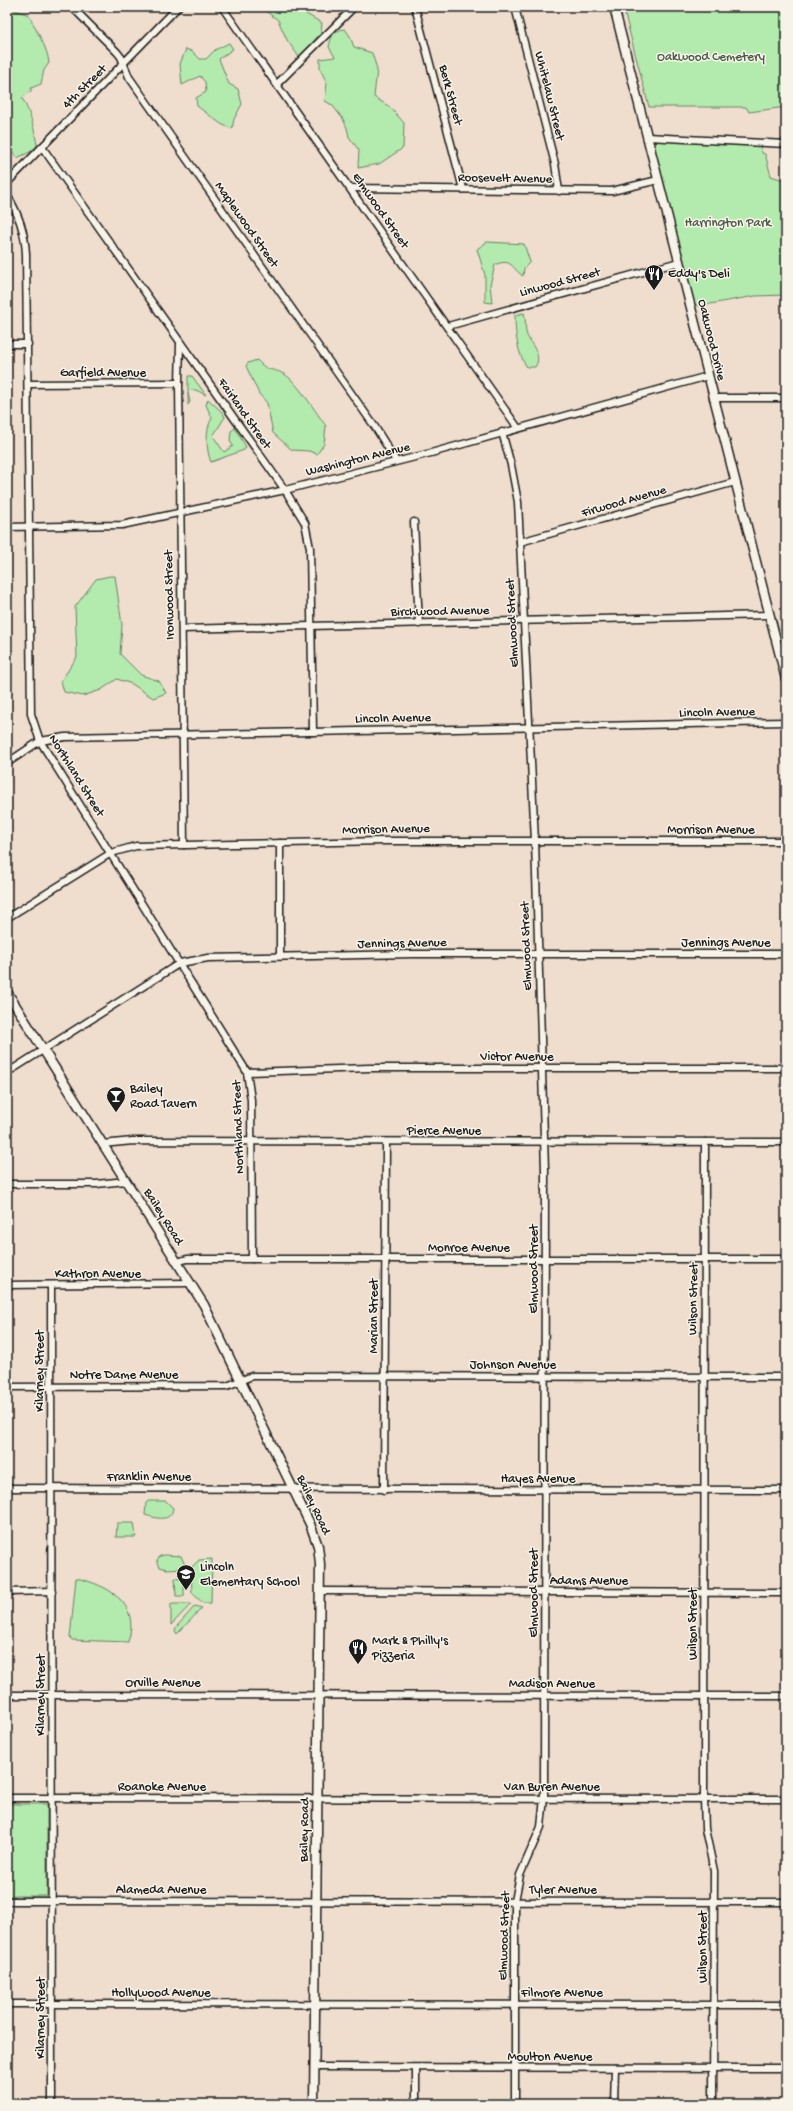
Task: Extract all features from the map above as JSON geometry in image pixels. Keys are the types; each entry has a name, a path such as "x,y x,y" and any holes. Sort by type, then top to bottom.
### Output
{"street":[{"name":"Maplewood Street","path":"72,7 117,52 133,84 375,427 396,461"},
{"name":"4th Street","path":"7,183 178,7"},
{"name":"Elmwood Street","path":"222,7 448,326 518,428"},
{"path":"277,84 354,7"},
{"name":"Berk Street","path":"415,7 463,189"},
{"name":"Whitelaw Street","path":"515,7 555,164 559,191"},
{"name":"Oakwood Drive","path":"614,7 786,679"},
{"path":"647,137 786,144"},
{"name":"Fairland Street","path":"42,147 299,511 308,536 313,732"},
{"name":"Roosevelt Avenue","path":"350,188 612,191 658,180"},
{"name":"Northland Street","path":"7,194 18,212 26,242 31,714 40,741 111,852 247,1072 251,1100 252,1259"},
{"name":"Linwood Street","path":"448,326 679,262"},
{"path":"7,344 28,344"},
{"name":"Ironwood Street","path":"180,344 180,512 184,844"},
{"name":"Washington Avenue","path":"7,527 110,526 284,490 708,376"},
{"name":"Garfield Avenue","path":"28,384 179,383"},
{"path":"713,398 786,398"},
{"name":"Elmwood Street","path":"502,432 516,490 530,728 543,1068 545,1259 546,1490 544,1592 544,1798 541,1827 520,1875 515,1901 515,2104"},
{"name":"Firwood Avenue","path":"520,542 735,482"},
{"path":"414,522 419,624"},
{"name":"Birchwood Avenue","path":"182,629 770,615"},
{"name":"Lincoln Avenue","path":"7,763 40,741 65,737 786,722"},
{"name":"Morrison Avenue","path":"7,918 111,852 136,846 392,841 786,841"},
{"path":"280,843 280,956"},
{"name":"Jennings Avenue","path":"7,1071 44,1050 180,963 208,958 413,954 786,954"},
{"name":"Bailey Road","path":"7,992 204,1305 291,1488 310,1524 318,1546 320,1591 314,2104"},
{"name":"Victor Avenue","path":"247,1072 369,1068 786,1068"},
{"name":"Pierce Avenue","path":"102,1144 133,1141 786,1142"},
{"name":"Marian Street","path":"384,1490 386,1142"},
{"name":"Wilson Street","path":"706,1142 704,1799 706,1829 714,1871 713,2104"},
{"path":"7,1184 96,1184 126,1182"},
{"name":"Monroe Avenue","path":"177,1262 187,1259 786,1259"},
{"name":"Kathron Avenue","path":"7,1285 190,1283"},
{"name":"Kilarney Street","path":"51,1285 52,2104"},
{"name":"Johnson Avenue","path":"241,1381 252,1376 786,1377"},
{"name":"Notre Dame Avenue","path":"7,1387 227,1386 241,1381"},
{"name":"Franklin Avenue","path":"7,1488 291,1488"},
{"name":"Hayes Avenue","path":"291,1488 384,1490 786,1490"},
{"path":"7,1592 52,1591"},
{"name":"Adams Avenue","path":"320,1591 786,1593"},
{"name":"Orville Avenue","path":"7,1695 319,1694"},
{"name":"Madison Avenue","path":"319,1694 786,1696"},
{"name":"Roanoke Avenue","path":"7,1798 317,1798"},
{"name":"Van Buren Avenue","path":"317,1798 786,1799"},
{"name":"Alameda Avenue","path":"7,1901 316,1901"},
{"name":"Tyler Avenue","path":"316,1901 786,1902"},
{"name":"Hollywood Avenue","path":"7,2004 315,2003"},
{"name":"Filmore Avenue","path":"315,2003 786,2005"},
{"name":"Moulton Avenue","path":"315,2067 786,2068"},
{"path":"416,2068 416,2104"},
{"path":"614,2104 615,2068"}],"green space":[{"path":"7,7 29,15 44,44 49,63 44,70 41,84 31,88 31,91 22,98 32,121 37,146 30,152 17,158 7,144"},
{"path":"263,7 294,7 322,23 321,33 299,57 287,40 278,20 264,10"},
{"name":"Oakwood Cemetery","path":"623,7 786,7 786,107 749,112 746,107 649,107"},
{"path":"345,29 350,36 354,47 372,53 377,69 374,97 390,107 404,123 403,148 379,164 358,168 359,150 349,137 343,119 332,105 325,101 327,83 320,69 320,59 335,57 329,47 333,35 335,32"},
{"path":"229,43 233,49 219,59 229,84 238,89 242,104 234,119 232,129 221,124 197,106 196,98 206,92 205,82 200,76 182,85 180,64 186,49 193,52 200,59 206,59 215,50"},
{"name":"Harrington Park","path":"647,137 760,144 762,153 765,154 771,176 786,181 786,295 755,296 699,306 689,302"},
{"path":"487,242 524,244 530,262 524,268 523,276 508,263 505,262 495,265 490,285 492,303 485,302 485,275 477,249"},
{"path":"524,313 527,336 537,353 538,358 535,367 527,367 521,356 517,342 515,315"},
{"path":"257,360 267,368 289,377 326,426 324,444 317,454 309,451 292,450 273,433 267,403 259,394 246,366 248,363"},
{"path":"188,376 192,376 206,395 196,390 191,390 188,393"},
{"path":"188,393 190,402 188,405"},
{"path":"208,399 222,412 225,417 213,436 224,452 233,446 230,441 231,431 235,428 246,447 244,450 211,462 208,452 207,434 212,418 206,405"},
{"path":"115,576 122,625 120,654 141,675 159,681 166,693 153,698 132,684 117,679 101,690 83,696 64,692 61,681 77,657 75,607 96,579"},
{"path":"148,1501 166,1501 173,1508 172,1513 166,1518 145,1515 146,1503"},
{"path":"117,1523 134,1523 136,1537 116,1537"},
{"path":"160,1556 181,1556 185,1565 184,1568 167,1569 160,1567 157,1560"},
{"path":"212,1559 211,1603 203,1603 192,1593 191,1568 199,1560"},
{"path":"76,1578 99,1585 110,1591 126,1606 130,1617 131,1628 128,1642 72,1640 70,1638"},
{"path":"175,1578 184,1580 184,1596 176,1596"},
{"path":"171,1604 191,1604 171,1625"},
{"path":"195,1606 202,1608 177,1634 175,1630 177,1626"},
{"path":"7,1804 47,1804 47,1896 7,1896"}],"place":[{"name":"Eddy's Deli","path":"654,291"},
{"name":"Bailey Road Tavern","path":"116,1113"},
{"name":"Lincoln Elementary School","path":"186,1591"},
{"name":"Mark & Philly's Pizzeria","path":"358,1665"}]}
